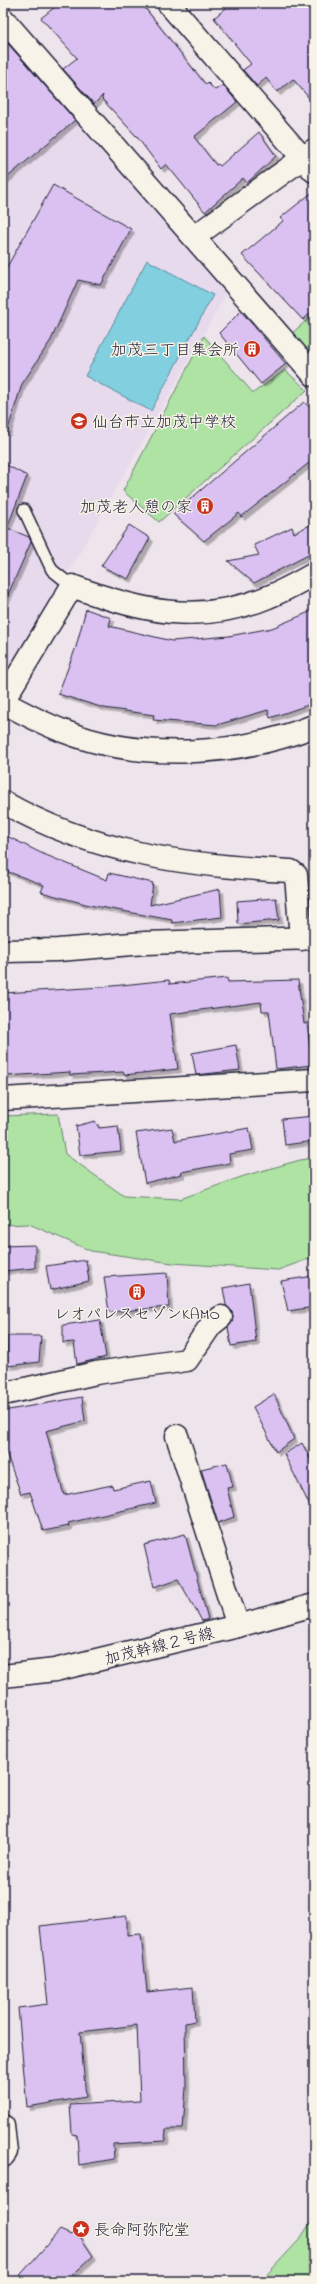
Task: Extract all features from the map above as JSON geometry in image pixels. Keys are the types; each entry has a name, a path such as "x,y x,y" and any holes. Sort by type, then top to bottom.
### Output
{"street":[{"path":"168,3 310,160 194,237"},
{"path":"3,19 314,375"},
{"path":"314,574 268,597 248,604 196,613 153,611 116,601 72,586 3,701 64,732 122,747 153,750 201,750 233,747 268,740 314,726"},
{"path":"3,802 50,825 120,850 168,860 209,866 291,872 296,875 307,938 146,943 58,950 3,951"},
{"path":"3,1099 314,1080"},
{"path":"3,1394 96,1373 187,1360 211,1325 221,1317"},
{"path":"177,1436 238,1626"},
{"name":"加茂幹線２号線","path":"3,1676 55,1670 238,1626 314,1605"},
{"path":"3,2126 6,2152 3,2156"}],"lane":[{"path":"24,510 52,570 72,586"}],"shaded area":[{"name":"仙台市立加茂中学校","path":"3,35 227,293 82,549 11,667 3,669"}],"green space":[{"path":"314,314 314,361 291,334"},
{"path":"204,336 253,393 285,370 307,390 159,522 123,491"},
{"path":"58,1114 65,1154 124,1196 180,1199 244,1176 300,1160 314,1158 314,1257 278,1270 172,1263 91,1251 29,1224 3,1225 3,1116"},
{"path":"314,2217 314,2281 261,2281 300,2239"}],"water":[{"path":"147,260 213,295 151,411 85,376"}],"building":[{"path":"60,3 141,3 206,85 208,83 215,90 223,85 237,102 194,137 216,165 218,164 220,166 259,132 276,156 247,183 243,178 205,212 166,164 161,169 137,137 102,99 103,95 94,104 63,69 77,58 41,18"},
{"path":"232,3 314,3 314,104 293,79 277,92 266,78 257,86 243,70 251,64 214,18"},
{"path":"3,38 75,120 3,181"},
{"path":"53,185 131,229 101,285 78,280 51,340 22,384 7,432 3,431 3,274"},
{"path":"314,191 314,310 303,320 242,255 283,221 280,218"},
{"name":"加茂三丁目集会所","path":"241,311 286,364 261,384 219,333"},
{"path":"304,402 314,412 314,459 241,517 239,513 204,541 173,514"},
{"path":"3,463 27,476 7,528 29,537 31,542 3,606"},
{"path":"314,523 314,552 254,583 228,561 259,555 254,545 292,527 294,533"},
{"path":"129,525 150,538 128,579 101,566"},
{"path":"86,609 111,618 109,626 172,641 229,636 272,628 314,610 314,703 270,718 268,710 217,725 153,720 154,715 104,708 58,694 76,647"},
{"path":"3,834 41,853 107,880 109,873 153,883 150,905 220,889 222,917 172,923 172,920 89,905 41,892 44,885 3,870"},
{"path":"276,898 279,920 238,924 237,901"},
{"path":"227,978 228,982 298,980 304,1024 307,1023 312,1065 276,1069 269,1011 262,1011 261,1002 170,1014 178,1069 124,1075 123,1072 70,1075 70,1072 5,1076 3,993 103,987 169,980 170,984"},
{"path":"236,1045 240,1070 196,1075 192,1053"},
{"path":"314,1116 314,1141 285,1145 282,1119"},
{"path":"95,1121 99,1128 118,1126 121,1151 80,1155 76,1126"},
{"path":"172,1128 175,1141 249,1128 253,1150 229,1154 230,1163 181,1172 182,1174 145,1183 136,1133"},
{"path":"35,1245 35,1268 3,1271 3,1246"},
{"path":"86,1260 89,1281 50,1290 46,1266"},
{"name":"レオパレスセゾンKAMO","path":"167,1273 169,1307 109,1312 104,1277"},
{"path":"314,1276 314,1307 288,1311 281,1281"},
{"path":"249,1283 256,1342 231,1346 228,1327 232,1322 233,1316 231,1310 226,1305 223,1288"},
{"path":"100,1320 106,1357 77,1364 74,1342 63,1343 63,1325"},
{"path":"7,1336 41,1336 39,1362 8,1366"},
{"path":"274,1394 294,1439 276,1452 253,1407"},
{"path":"82,1397 85,1421 46,1431 64,1495 112,1485 113,1489 151,1481 156,1503 68,1523 69,1526 43,1531 30,1492 21,1494 3,1444 3,1411"},
{"path":"302,1443 314,1466 314,1514 284,1454"},
{"path":"227,1463 233,1487 227,1488 234,1517 218,1523 201,1469"},
{"path":"185,1534 208,1619 202,1621 178,1579 154,1587 144,1545"},
{"path":"127,1916 127,1935 141,1934 147,1992 193,1987 195,2021 185,2023 186,2087 183,2129 166,2129 165,2141 113,2144 114,2159 79,2165 77,2135 72,2134 70,2105 140,2101 137,2025 80,2032 86,2097 27,2107 18,2008 48,2004 40,1926"},
{"path":"75,2229 93,2256 66,2281 15,2281 60,2230 71,2235"}],"place":[{"name":"加茂三丁目集会所","path":"252,349"},
{"name":"仙台市立加茂中学校","path":"79,421"},
{"name":"加茂老人憩の家","path":"205,506"},
{"name":"レオパレスセゾンKAMO","path":"137,1292"},
{"name":"長命阿弥陀堂","path":"81,2229"}]}
